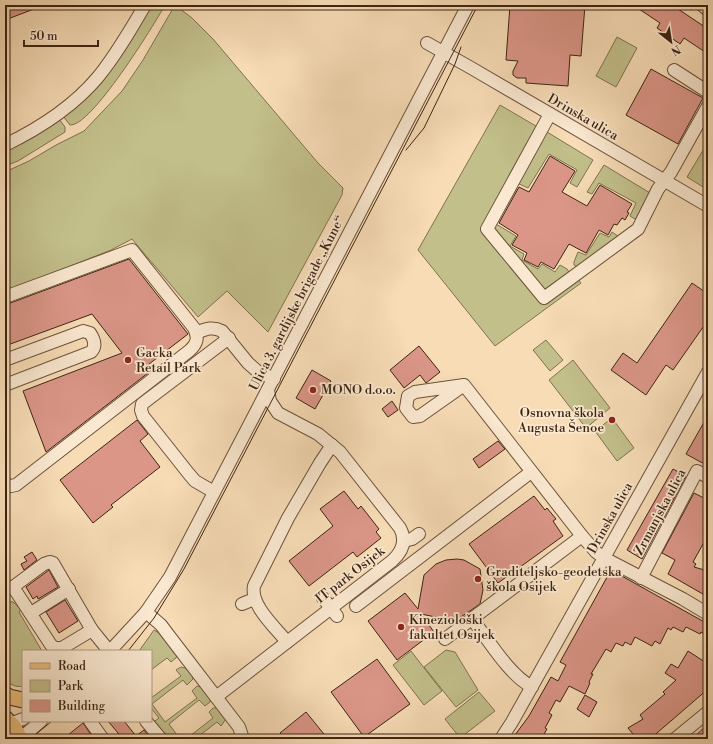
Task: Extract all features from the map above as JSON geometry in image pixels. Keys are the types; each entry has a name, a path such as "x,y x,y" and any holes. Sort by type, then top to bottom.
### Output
{"main road":[{"path":"5,694 9,697 22,700"},
{"path":"10,722 18,732 21,739"},
{"path":"10,722 10,739"}],"street":[{"path":"5,145 41,126 63,110 98,77 110,62 145,5"},
{"name":"Ulica 3. gardijske brigade „Kune“","path":"111,650 146,612 170,577 468,5"},
{"path":"702,5 708,10"},
{"name":"Drinska ulica","path":"427,43 708,206"},
{"path":"674,70 708,92"},
{"path":"550,114 487,229 544,298 638,229 658,189 671,172 708,106"},
{"path":"5,297 132,250 196,333 197,342 189,351 16,485 11,486 5,484"},
{"path":"196,333 211,328 216,328 222,331 248,363 257,371 274,379"},
{"path":"5,360 82,331 90,333 95,345 93,350 87,354 5,385"},
{"path":"214,492 195,481 188,474 143,416 141,407 142,404 229,338"},
{"name":"Drinska ulica","path":"501,739 532,687 708,372"},
{"path":"464,385 531,472 596,552 604,558 683,599 708,614"},
{"path":"268,390 270,401 278,413 318,434 332,445 373,484 400,528 404,541 412,539 419,534"},
{"path":"253,419 264,414 278,413"},
{"path":"287,642 254,599 252,591 256,568 315,460 332,445"},
{"name":"Zrmanjska ulica","path":"641,578 697,471 708,477"},
{"path":"356,606 531,472"},
{"path":"445,639 582,536"},
{"name":"IT park Osijek","path":"216,697 251,677 287,642 334,612 398,556 404,541"},
{"path":"92,630 62,648 55,648 51,645 32,613 9,587 44,564 50,562 53,563 92,630 109,650"},
{"path":"32,613 69,589"},
{"path":"323,598 334,612"},
{"path":"242,604 254,599"},
{"path":"146,612 161,625 239,727 244,739"},
{"name":"Ulica 3. gardijske brigade „Kune“","path":"122,650 142,624 146,612"},
{"path":"472,619 511,670 524,683 532,687"},
{"path":"675,739 708,712"},
{"path":"21,739 40,722"},
{"path":"91,722 103,739"},
{"path":"147,722 161,739"}],"green space":[{"path":"150,5 165,5 136,52 106,93 92,110 80,121 70,125 63,116"},
{"path":"175,5 192,18 213,39 318,163 343,188 342,195 268,332 227,291 198,317 132,239 111,250 5,292 5,172 29,161 84,131 122,91 143,60"},
{"path":"617,37 637,48 616,87 596,76"},
{"path":"500,105 541,129 481,231 541,304 577,278 581,283 495,346 418,250"},
{"path":"59,119 65,127 65,132 18,161 5,166 5,151 34,137"},
{"path":"547,132 593,160 577,187 570,183 577,170 549,154 528,188 517,183"},
{"path":"708,142 708,190 687,177"},
{"path":"604,165 655,196 640,216 635,219 630,216 636,203 599,183 592,194 587,192"},
{"path":"515,187 517,188 496,224 516,236 510,246 524,254 522,260 538,269 542,264 555,272 560,265 567,269 569,272 551,289 543,291 489,228"},
{"path":"612,232 618,236 615,243 579,268 574,265 578,252 586,255 600,233 609,237"},
{"path":"546,340 563,360 550,371 533,350"},
{"path":"573,360 610,408 586,428 549,380"},
{"path":"612,418 634,448 617,461 595,431"},
{"path":"5,601 13,602 21,609 19,612 41,650 22,650 22,686 13,685 5,680"},
{"path":"154,630 162,635 177,655 171,662 167,658 152,669 152,650 140,650"},
{"path":"446,650 455,652 478,690 456,707 424,667"},
{"path":"411,651 442,691 424,705 393,665"},
{"path":"181,667 185,668 192,674 193,679 187,685 183,680 152,704 152,697 181,676 176,670"},
{"path":"197,686 201,687 211,698 210,702 205,706 199,700 169,724 180,739 175,739 171,735 166,739 152,723 159,718 152,709 152,704 165,722 197,698 192,691"},
{"path":"479,692 495,711 460,738 445,719"},
{"path":"213,708 218,708 226,719 221,726 217,722 195,739 186,739 213,718 209,712"}],"building":[{"path":"5,5 42,5 42,6 5,20"},
{"path":"510,5 585,5 581,56 570,55 568,86 526,83 526,78 517,78 513,75 513,71 518,61 506,60"},
{"path":"633,5 672,5 708,29 708,54 684,38 680,44 657,28 660,23"},
{"path":"651,69 703,98 678,144 626,115"},
{"path":"550,156 575,171 562,192 587,206 600,185 632,204 627,212 629,213 625,220 622,218 617,225 614,224 608,235 599,230 586,253 569,244 554,269 541,262 538,267 524,260 527,253 512,245 518,235 499,223 519,187 529,192"},
{"name":"Gacka Retail Park","path":"129,259 188,334 144,368 148,373 46,452 23,391 122,353 92,314 5,346 5,305"},
{"path":"692,283 708,294 708,320 673,370 666,365 646,395 611,370 623,353 637,363"},
{"path":"419,346 440,372 426,383 420,375 404,388 390,370"},
{"name":"MONO d.o.o.","path":"312,370 331,381 315,409 296,398"},
{"path":"392,401 398,410 388,417 382,409"},
{"path":"708,415 708,466 686,454"},
{"path":"137,420 148,434 140,441 160,467 111,505 113,507 93,523 60,480"},
{"path":"498,441 505,449 479,468 473,459"},
{"path":"673,469 686,476 642,559 627,550"},
{"path":"344,491 358,509 361,506 379,529 376,532 381,538 357,557 353,552 309,586 289,561 333,526 320,509"},
{"path":"694,493 708,500 708,535 693,562 696,564 694,567 708,571 708,597 668,574 675,560 662,553"},
{"path":"534,496 545,510 547,508 556,519 553,521 563,536 498,583 469,544"},
{"path":"32,552 37,560 24,570 21,564 27,561 24,557"},
{"path":"446,560 464,560 480,569 483,590 480,604 455,621 421,614 434,632 397,660 368,621 405,593 418,609 424,575 436,564"},
{"path":"49,570 58,587 38,599 37,596 33,599 26,587"},
{"path":"611,570 708,624 708,636 686,627 683,632 673,627 671,630 668,628 660,644 655,641 652,646 635,637 631,645 625,642 623,646 616,643 611,652 606,649 591,674 593,674 585,694 569,686 560,702 556,700 549,713 552,715 545,728 547,729 541,739 512,739 529,716 551,677 558,681 566,665 560,662"},
{"path":"65,600 78,621 59,633 46,612"},
{"path":"688,651 708,664 708,689 650,739 637,739 628,728 643,719 640,715 665,694 663,692 676,680 665,673 671,664 678,668"},
{"path":"377,659 410,704 364,737 331,692"},
{"path":"585,695 597,702 589,717 577,709"},
{"path":"306,712 328,739 285,739 280,733"},
{"path":"109,722 125,722 136,736 144,730 151,739 123,739"},
{"path":"83,723 94,739 63,739"},
{"path":"708,724 708,739 692,739"}],"tram line":[{"path":"129,650 154,618 184,569 478,5"},
{"path":"406,150 424,128 455,64 461,47"},
{"path":"30,739 51,722"}],"place":[{"name":"Gacka Retail Park","path":"128,360"},
{"name":"MONO d.o.o.","path":"313,390"},
{"name":"Osnovna škola Augusta Šenoe","path":"612,420"},
{"name":"Graditeljsko-geodetska škola Osijek","path":"478,579"},
{"name":"Kineziološki fakultet Osijek","path":"401,627"}]}
